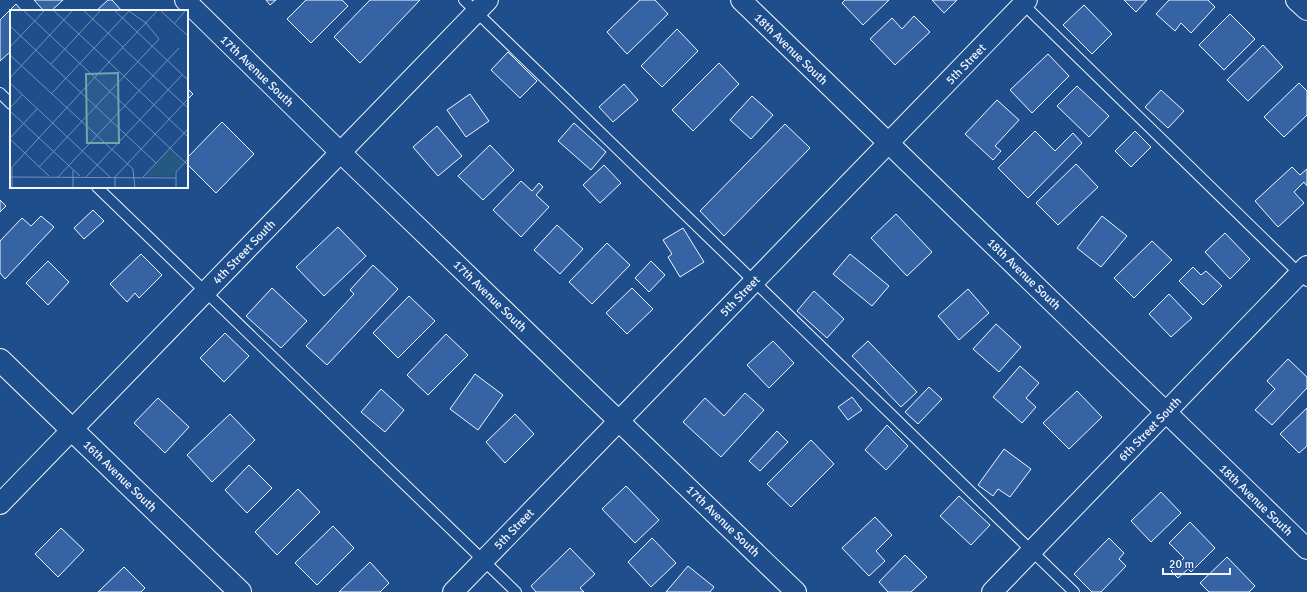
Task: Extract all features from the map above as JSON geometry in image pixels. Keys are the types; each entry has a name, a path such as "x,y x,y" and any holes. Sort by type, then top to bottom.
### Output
{"street":[{"name":"17th Avenue South","path":"185,0 340,152 796,592"},
{"name":"18th Avenue South","path":"741,0 1307,549"},
{"path":"1296,0 1307,10"},
{"name":"5th Street","path":"453,592 889,144 1023,2"},
{"name":"4th Street South","path":"0,504 340,152 476,4"},
{"name":"6th Street South","path":"992,592 1166,412 1304,274"},
{"name":"16th Avenue South","path":"0,360 240,592"}],"lane":[{"path":"1023,2 1304,274"},
{"path":"476,4 754,282 1074,592"},
{"path":"0,93 10,103"},
{"path":"98,188 516,592"}],"building":[{"path":"34,0 63,0 52,10 43,10"},
{"path":"108,0 112,0 121,10 97,10"},
{"path":"266,0 276,0 270,5"},
{"path":"306,0 342,0 348,6 311,43 287,19"},
{"path":"370,0 420,0 360,63 334,37"},
{"path":"640,0 655,0 668,14 627,54 607,32"},
{"path":"845,0 889,0 863,25 842,3"},
{"path":"932,0 957,0 944,13"},
{"path":"1124,0 1147,0 1136,12"},
{"path":"1169,0 1208,0 1215,7 1191,33 1181,23 1175,31 1156,14"},
{"path":"16,4 21,10 10,10"},
{"path":"1084,5 1112,34 1092,54 1063,25"},
{"path":"10,10 10,52 0,61 0,20"},
{"path":"1230,14 1255,39 1224,70 1199,45"},
{"path":"914,16 930,32 895,65 870,39 892,18 902,29"},
{"path":"677,29 698,51 662,87 641,66"},
{"path":"1263,45 1283,67 1248,101 1227,80"},
{"path":"508,52 537,81 520,98 491,70"},
{"path":"1048,54 1069,76 1032,113 1010,90"},
{"path":"719,63 739,84 693,131 672,110"},
{"path":"1299,83 1307,91 1307,115 1284,137 1264,117"},
{"path":"624,84 638,100 613,122 599,107"},
{"path":"1077,86 1109,116 1089,137 1057,106"},
{"path":"188,89 193,94 188,99"},
{"path":"1161,90 1184,111 1168,128 1145,107"},
{"path":"470,94 489,121 466,137 447,110"},
{"path":"752,96 773,115 751,139 730,120"},
{"path":"997,100 1019,120 995,146 1001,151 993,160 965,134"},
{"path":"222,122 254,154 216,193 188,165 188,157"},
{"path":"574,123 606,152 591,170 558,141"},
{"path":"785,124 810,148 724,236 700,211"},
{"path":"437,126 462,156 438,176 413,147"},
{"path":"1035,131 1055,151 1073,133 1082,143 1028,198 998,168"},
{"path":"1135,131 1151,147 1131,167 1115,151"},
{"path":"490,145 514,170 483,200 458,176"},
{"path":"1076,164 1098,187 1058,225 1036,203"},
{"path":"604,165 621,183 600,203 583,185"},
{"path":"1292,167 1300,175 1307,169 1307,186 1304,182 1294,192 1304,203 1278,227 1255,201"},
{"path":"521,181 532,191 539,183 543,187 536,195 549,207 521,237 493,210"},
{"path":"0,200 6,206 0,212"},
{"path":"93,210 104,221 84,239 74,228"},
{"path":"896,214 932,252 907,276 871,238"},
{"path":"41,216 54,227 5,279 0,273 0,241 22,218 31,226"},
{"path":"1102,216 1127,236 1101,267 1077,248"},
{"path":"557,225 583,249 560,274 534,250"},
{"path":"338,227 366,256 324,296 296,267"},
{"path":"683,228 704,262 680,277 668,257 672,254 663,240"},
{"path":"1225,233 1250,259 1230,279 1205,252"},
{"path":"1152,241 1172,260 1134,298 1114,278"},
{"path":"607,243 630,265 592,304 569,282"},
{"path":"141,254 162,275 139,298 135,293 127,302 110,284"},
{"path":"850,254 889,286 872,306 833,274"},
{"path":"48,261 69,282 48,305 26,283"},
{"path":"651,261 665,275 649,292 635,278"},
{"path":"373,265 398,289 327,365 306,346 354,294 350,290"},
{"path":"1193,267 1201,275 1206,271 1222,286 1203,305 1179,281"},
{"path":"272,288 307,321 281,348 246,316"},
{"path":"632,288 653,309 627,334 606,313"},
{"path":"968,289 989,313 959,340 938,316"},
{"path":"814,291 844,319 827,338 797,311"},
{"path":"1169,294 1192,318 1171,337 1149,314"},
{"path":"409,296 435,321 398,358 373,333"},
{"path":"996,324 1021,347 999,372 973,349"},
{"path":"225,333 249,356 224,382 200,358"},
{"path":"446,334 468,355 428,395 407,375"},
{"path":"773,341 794,363 769,388 747,365"},
{"path":"868,341 917,392 901,407 852,356"},
{"path":"1288,359 1307,377 1307,388 1272,425 1255,410 1275,389 1267,381"},
{"path":"1020,366 1039,383 1026,398 1036,407 1022,423 993,397"},
{"path":"475,374 503,395 478,430 450,409"},
{"path":"929,387 942,399 918,424 905,412"},
{"path":"381,389 404,410 385,432 361,412"},
{"path":"1077,391 1102,417 1069,449 1043,423"},
{"path":"745,393 764,410 721,457 683,422 705,398 724,416"},
{"path":"852,397 862,410 848,420 838,407"},
{"path":"158,398 189,427 165,453 134,423"},
{"path":"1307,408 1307,446 1299,453 1280,434"},
{"path":"230,414 255,440 212,482 187,455"},
{"path":"515,414 534,434 505,463 486,442"},
{"path":"887,425 908,446 886,470 865,450"},
{"path":"777,431 788,442 760,471 749,461"},
{"path":"811,440 834,464 791,507 767,484"},
{"path":"1004,449 1031,469 1010,497 998,489 993,496 978,485"},
{"path":"249,465 272,488 247,513 225,490"},
{"path":"626,486 659,520 635,543 602,509"},
{"path":"298,489 320,512 277,555 255,532"},
{"path":"1161,492 1181,513 1151,542 1131,521"},
{"path":"959,496 990,525 971,545 940,516"},
{"path":"875,517 892,535 876,551 885,561 869,576 842,548"},
{"path":"1190,522 1215,548 1191,572 1188,569 1178,578 1171,571 1184,558 1169,543"},
{"path":"333,526 354,548 317,585 295,563"},
{"path":"61,528 84,550 58,577 35,554"},
{"path":"652,538 676,563 651,587 628,562"},
{"path":"1109,538 1124,553 1119,559 1126,566 1101,592 1092,592 1074,574"},
{"path":"570,548 595,574 580,588 584,592 536,592 531,586"},
{"path":"905,555 927,577 911,592 888,592 879,582"},
{"path":"1227,557 1255,586 1249,592 1209,592 1200,583"},
{"path":"370,562 389,583 380,592 339,592"},
{"path":"688,566 714,587 710,592 666,592"},
{"path":"124,567 145,588 141,592 98,592"}]}
